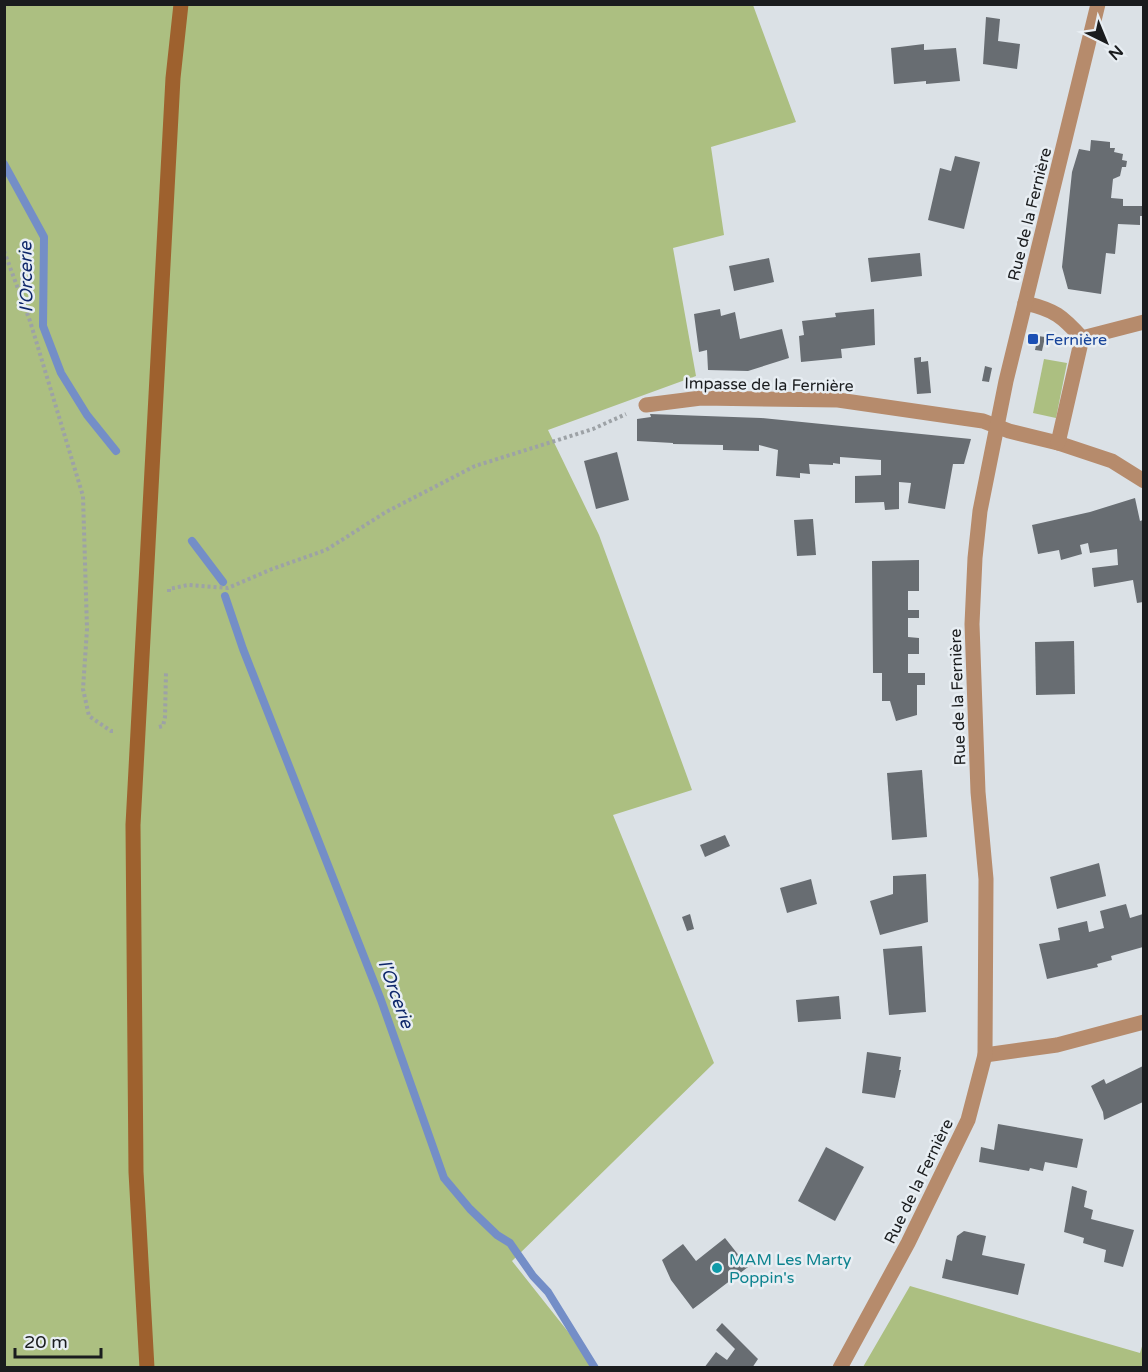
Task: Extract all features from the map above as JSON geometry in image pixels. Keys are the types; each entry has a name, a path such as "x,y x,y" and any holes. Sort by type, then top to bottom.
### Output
{"main road":[{"path":"147,1368 136,1172 133,825 173,78 181,4"}],"street":[{"name":"Rue de la Fernière","path":"840,1368 908,1243 968,1120 985,1055 986,879 978,792 972,624 980,511 1025,303 1098,4"},
{"path":"1025,303 1048,308 1065,320 1082,338"},
{"path":"1082,338 1143,322"},
{"path":"1058,443 1082,338"},
{"name":"Impasse de la Fernière","path":"646,405 701,398 838,400 982,421 1112,461 1143,481"},
{"path":"985,1055 1057,1045 1143,1022"}],"path":[{"path":"4,251 30,321 83,496 87,629 83,689 89,716 111,731 137,731"},
{"path":"169,589 188,585 228,588 272,569 326,550 386,513 475,466 593,429 646,405"}],"green space":[{"path":"5,5 753,5 796,122 711,147 724,235 673,248 696,376 548,430 599,535 692,790 613,815 714,1063 512,1261 596,1367 5,1367"},
{"path":"1044,359 1067,363 1056,418 1033,413"},
{"path":"910,1286 1140,1353 1143,1343 1143,1367 863,1367"}],"building":[{"path":"986,17 1000,19 998,41 1020,44 1017,69 983,64"},
{"path":"924,44 924,50 956,48 960,81 894,84 891,48"},
{"path":"1091,140 1110,142 1110,148 1115,148 1114,152 1123,154 1122,160 1127,161 1126,167 1122,167 1120,176 1113,179 1111,198 1123,199 1123,206 1143,206 1140,225 1118,224 1115,254 1106,253 1101,294 1068,289 1062,267 1072,172 1079,149 1090,151"},
{"path":"955,156 980,162 964,229 928,220 940,168 951,171"},
{"path":"920,253 922,276 871,282 868,258"},
{"path":"769,258 774,282 734,291 729,266"},
{"path":"720,309 721,316 735,312 740,339 782,329 789,358 748,371 708,370 707,350 699,352 694,314"},
{"path":"874,309 875,345 841,349 842,358 801,362 799,336 804,335 802,321 836,317 835,313"},
{"path":"1038,336 1045,337 1042,351 1035,350"},
{"path":"921,357 921,362 928,361 931,393 917,394 914,358"},
{"path":"985,366 992,368 989,382 982,381"},
{"path":"650,414 761,418 971,439 964,464 953,464 945,509 908,503 911,483 899,482 899,509 885,510 884,502 855,503 855,476 881,475 881,460 840,457 840,464 809,464 810,474 800,473 800,478 776,476 778,450 759,445 759,451 723,450 723,445 637,441 637,419 651,417"},
{"path":"617,452 629,500 596,509 584,461"},
{"path":"1135,498 1140,521 1143,520 1143,602 1137,603 1133,580 1094,587 1092,568 1118,565 1117,549 1090,553 1088,543 1080,545 1082,554 1061,560 1059,550 1038,554 1032,525 1090,512"},
{"path":"813,519 816,555 797,556 794,520"},
{"path":"919,560 919,591 908,591 908,610 919,610 919,618 908,618 908,637 919,638 919,654 908,654 908,673 925,673 925,685 917,685 917,715 896,721 890,701 882,701 882,673 873,673 872,561"},
{"path":"1074,641 1075,694 1036,695 1035,642"},
{"path":"922,770 927,837 892,840 887,773"},
{"path":"725,835 730,846 705,857 700,845"},
{"path":"1099,863 1106,896 1057,909 1050,877"},
{"path":"926,874 928,922 880,935 870,901 893,894 893,876"},
{"path":"811,879 817,904 787,913 780,888"},
{"path":"1126,904 1130,918 1143,914 1143,947 1111,956 1112,960 1097,964 1098,967 1047,979 1039,944 1060,940 1058,928 1087,921 1089,932 1104,928 1100,911"},
{"path":"690,914 694,929 687,931 682,917"},
{"path":"922,946 926,1012 889,1015 883,949"},
{"path":"839,996 841,1019 798,1022 796,1000"},
{"path":"867,1052 901,1057 899,1070 901,1070 895,1098 862,1093"},
{"path":"1143,1066 1143,1102 1104,1120 1103,1112 1091,1086 1104,1079 1106,1084"},
{"path":"998,1124 1083,1139 1077,1168 1045,1162 1043,1171 1030,1168 1029,1171 979,1162 981,1147 994,1150"},
{"path":"826,1147 864,1167 835,1221 798,1201"},
{"path":"1072,1186 1087,1191 1084,1207 1093,1210 1091,1219 1134,1230 1123,1267 1104,1262 1106,1250 1083,1243 1084,1238 1064,1232"},
{"path":"964,1231 986,1236 982,1255 1025,1264 1018,1295 942,1278 946,1259 952,1261 957,1236"},
{"path":"725,1238 748,1267 693,1309 671,1280 662,1260 683,1244 696,1261"},
{"path":"722,1323 758,1359 752,1368 704,1368 716,1352 727,1360 735,1349 716,1330"}],"waterway":[{"name":"l'Orcerie","path":"4,164 44,237 43,326 61,373 87,415 116,451"},
{"name":"l'Orcerie","path":"192,541 223,582"},
{"name":"l'Orcerie","path":"225,596 243,649 381,1000 444,1178 470,1209 497,1235 510,1243 533,1276 548,1292 595,1368"}],"place":[{"name":"Fernière","path":"1033,339"},
{"name":"MAM Les Marty Poppin's","path":"717,1268"}]}
